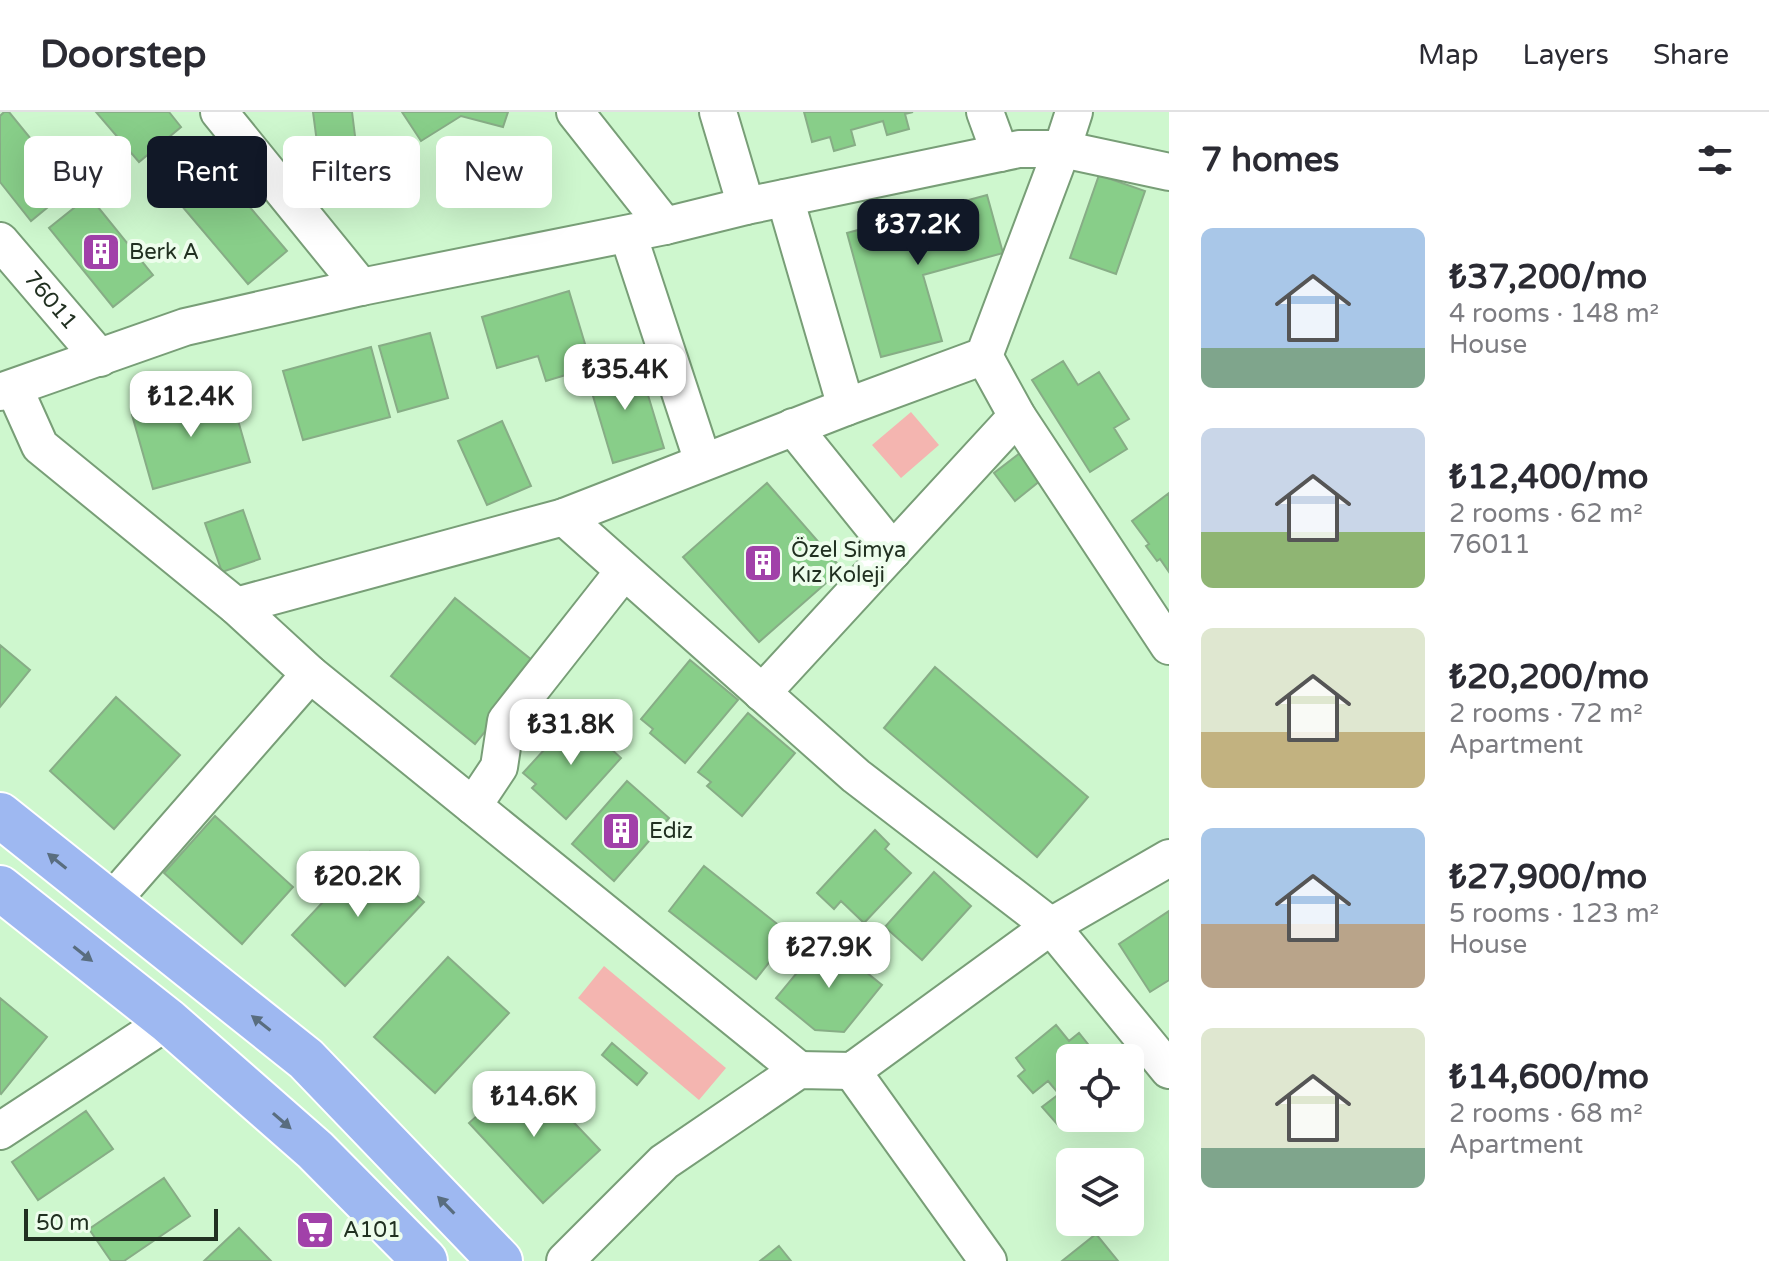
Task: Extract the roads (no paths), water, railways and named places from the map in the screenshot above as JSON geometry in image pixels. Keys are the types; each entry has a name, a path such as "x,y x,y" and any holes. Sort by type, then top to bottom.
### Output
{"main road":[{"path":"0,815 306,1059 500,1261"},
{"path":"0,888 168,1021 315,1150 425,1261"}],"street":[{"path":"219,112 361,287"},
{"path":"575,112 665,226"},
{"path":"718,112 746,206"},
{"path":"985,112 1000,153"},
{"path":"236,606 564,517 984,356 1074,112"},
{"path":"799,1070 310,674 236,606 40,446 7,390 185,327 1019,149 1062,149 1169,172"},
{"path":"785,198 846,407"},
{"path":"628,234 703,462"},
{"name":"76011","path":"0,241 100,358"},
{"path":"984,356 1017,416 1167,639"},
{"path":"762,693 1017,416"},
{"path":"793,427 893,551"},
{"path":"564,517 856,776 1051,926 1169,1070"},
{"path":"473,806 499,767 506,721 624,571"},
{"path":"110,903 310,674"},
{"path":"565,1261 664,1162 799,1070 852,1071 1051,926 1169,858"},
{"path":"0,1131 168,1021"},
{"path":"852,1071 988,1261"}],"place":[{"name":"Berk A","path":"101,252"},
{"name":"Özel Simya Kız Koleji","path":"763,563"},
{"name":"Ediz","path":"621,831"},
{"name":"A101","path":"315,1230"}]}
